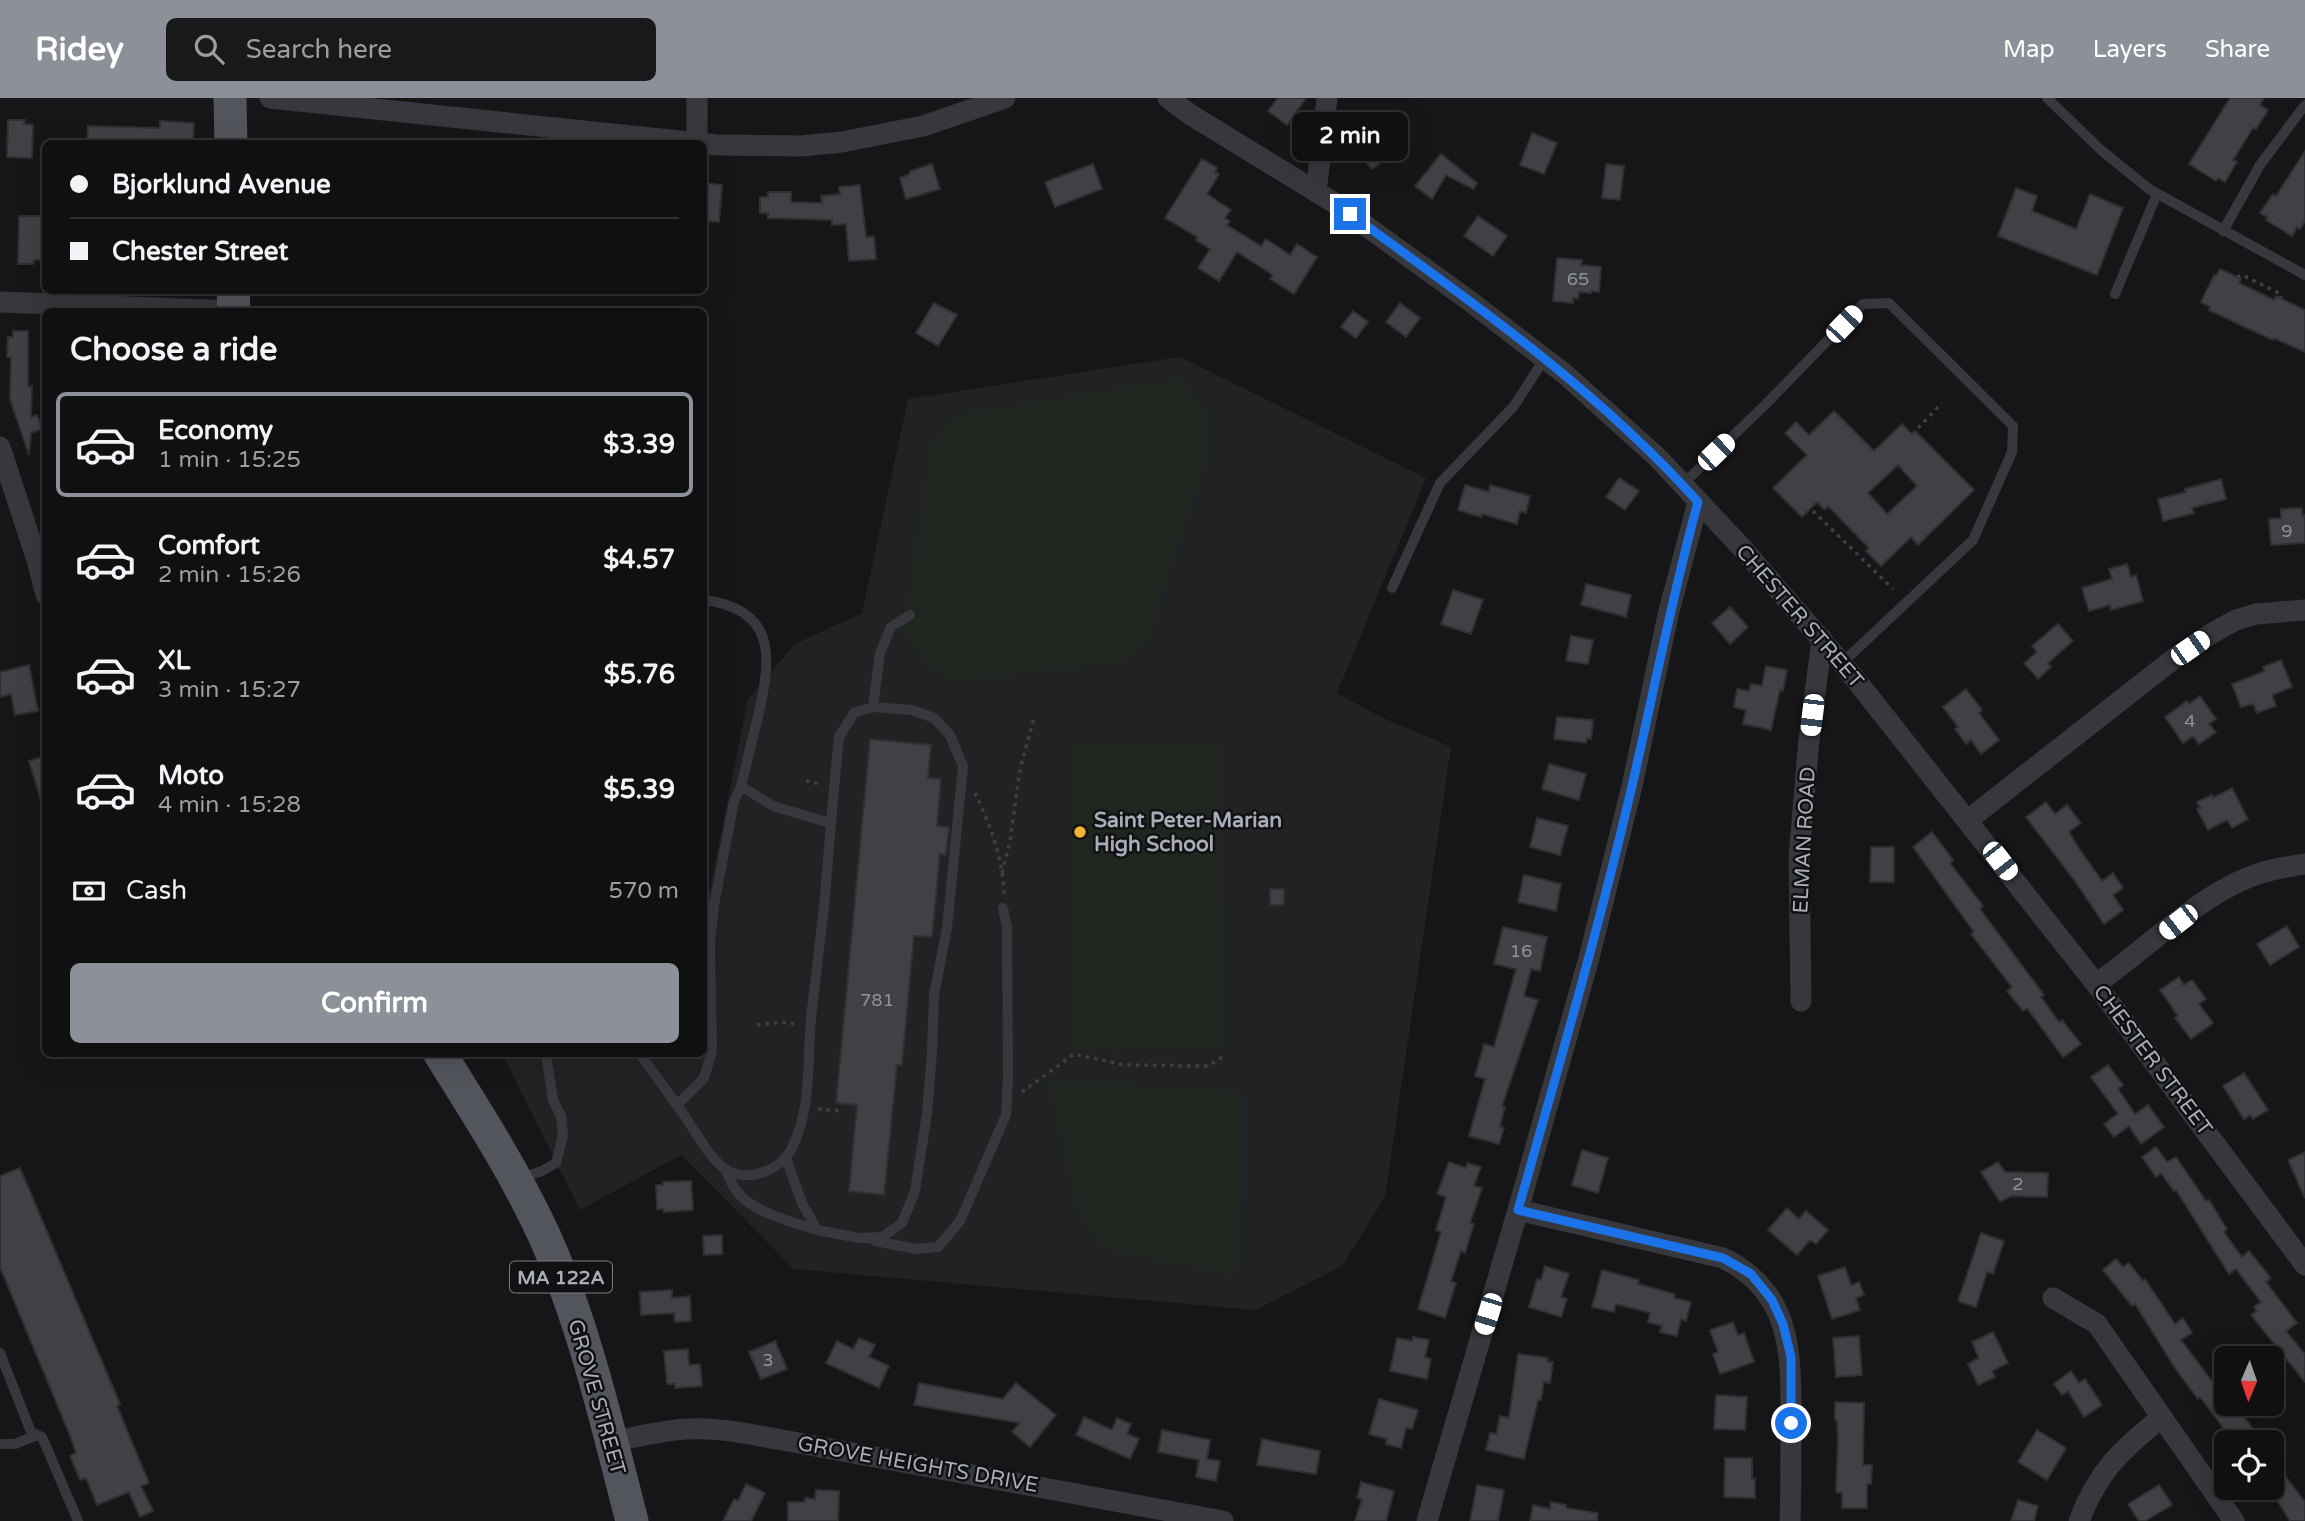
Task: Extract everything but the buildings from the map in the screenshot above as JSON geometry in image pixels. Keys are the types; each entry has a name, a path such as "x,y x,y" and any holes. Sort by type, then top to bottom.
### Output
{"main road":[{"path":"230,98 231,140"},
{"name":"GROVE STREET","path":"442,1057 516,1180 544,1234 587,1351 632,1521"}],"street":[{"path":"270,98 669,140"},
{"path":"697,98 697,140"},
{"path":"707,143 801,146 842,142 923,126 1006,98"},
{"name":"CHESTER STREET","path":"1168,98 1315,192 1467,299 1545,358 1651,452 1744,549 1842,663 2096,984 2305,1265"},
{"path":"1315,192 1327,98"},
{"path":"0,302 235,306"},
{"path":"0,447 42,579"},
{"path":"1427,1521 1589,958 1632,786 1668,615 1698,502"},
{"path":"1968,820 2176,657 2214,632 2236,620 2256,614 2305,610"},
{"name":"ELMAN ROAD","path":"1801,1000 1799,857 1809,740 1822,639"},
{"path":"2096,984 2217,894 2246,878 2276,868 2305,863"},
{"path":"1518,1210 1723,1258 1751,1274 1772,1300 1783,1324 1791,1357 1790,1521"},
{"path":"2053,1298 2097,1324 2234,1521"},
{"path":"2079,1521 2088,1498 2106,1468 2129,1444 2162,1417"},
{"name":"GROVE HEIGHTS DRIVE","path":"611,1442 660,1431 690,1428 721,1430 777,1438 1223,1521"}],"lane":[{"path":"2047,98 2101,150 2157,194 2305,275"},
{"path":"2223,231 2260,165 2305,105"},
{"path":"2115,294 2157,194"},
{"path":"1682,485 1767,403 1863,304 1889,303 2013,426 2012,453 1973,540 1842,663"},
{"path":"1392,588 1440,483 1514,406 1545,358"},
{"path":"677,1105 704,1078 712,1051 710,943 714,905 734,801 741,786 767,677 766,648 759,628 743,611 720,602 707,600"},
{"path":"873,707 880,653 891,627 910,615"},
{"path":"725,1170 748,1176 776,1168 786,1158 800,1129 806,1102 811,1019 839,737 855,713 873,707 912,710 934,718 950,735 962,766 947,928 934,995 927,1113 915,1191 902,1223 883,1237 859,1238"},
{"path":"741,786 774,806 830,823"},
{"path":"642,1057 692,1124 709,1153 725,1170 737,1193 755,1206 817,1230 916,1249 938,1247 960,1221 1006,1115 1007,927 1003,908"},
{"path":"516,1180 556,1163 561,1148 561,1115 553,1100 546,1057"},
{"path":"786,1158 802,1203 817,1230"},
{"path":"0,1353 31,1432 42,1437 78,1521"},
{"path":"0,1444 15,1444 37,1435"}],"path":[{"path":"2237,277 2242,275 2281,293 2281,298"},
{"path":"1918,428 1942,403"},
{"path":"1812,511 1893,589"},
{"path":"1002,873 1010,841 1020,769 1034,718"},
{"path":"962,766 985,814 1002,873 1003,908"},
{"path":"806,782 821,784"},
{"path":"757,1025 782,1022 799,1025"},
{"path":"1006,1104 1074,1054 1101,1062 1125,1065 1208,1066 1224,1056"}],"shaded area":[{"name":"Saint Peter-Marian High School","path":"1180,357 1426,478 1337,693 1381,717 1451,747 1385,1197 1342,1266 1255,1310 794,1269 681,1155 580,1210 504,1057 707,1057 707,902 748,699 795,644 862,613 908,399"},
{"path":"1181,379 1207,413 1208,459 1148,640 1127,662 949,682 923,661 904,628 930,446 954,415"},
{"path":"1221,744 1223,1050 1073,1051 1070,745"},
{"path":"1048,1081 1234,1090 1244,1100 1244,1189 1237,1277 1102,1248 1078,1212"}],"place":[{"name":"Saint Peter-Marian High School","path":"1080,832"}],"route":[{"path":"1350,214 1566,375 1658,458 1698,502 1668,615 1632,786 1589,958 1518,1210 1723,1258 1751,1274 1772,1300 1783,1324 1791,1357 1791,1423"}]}
